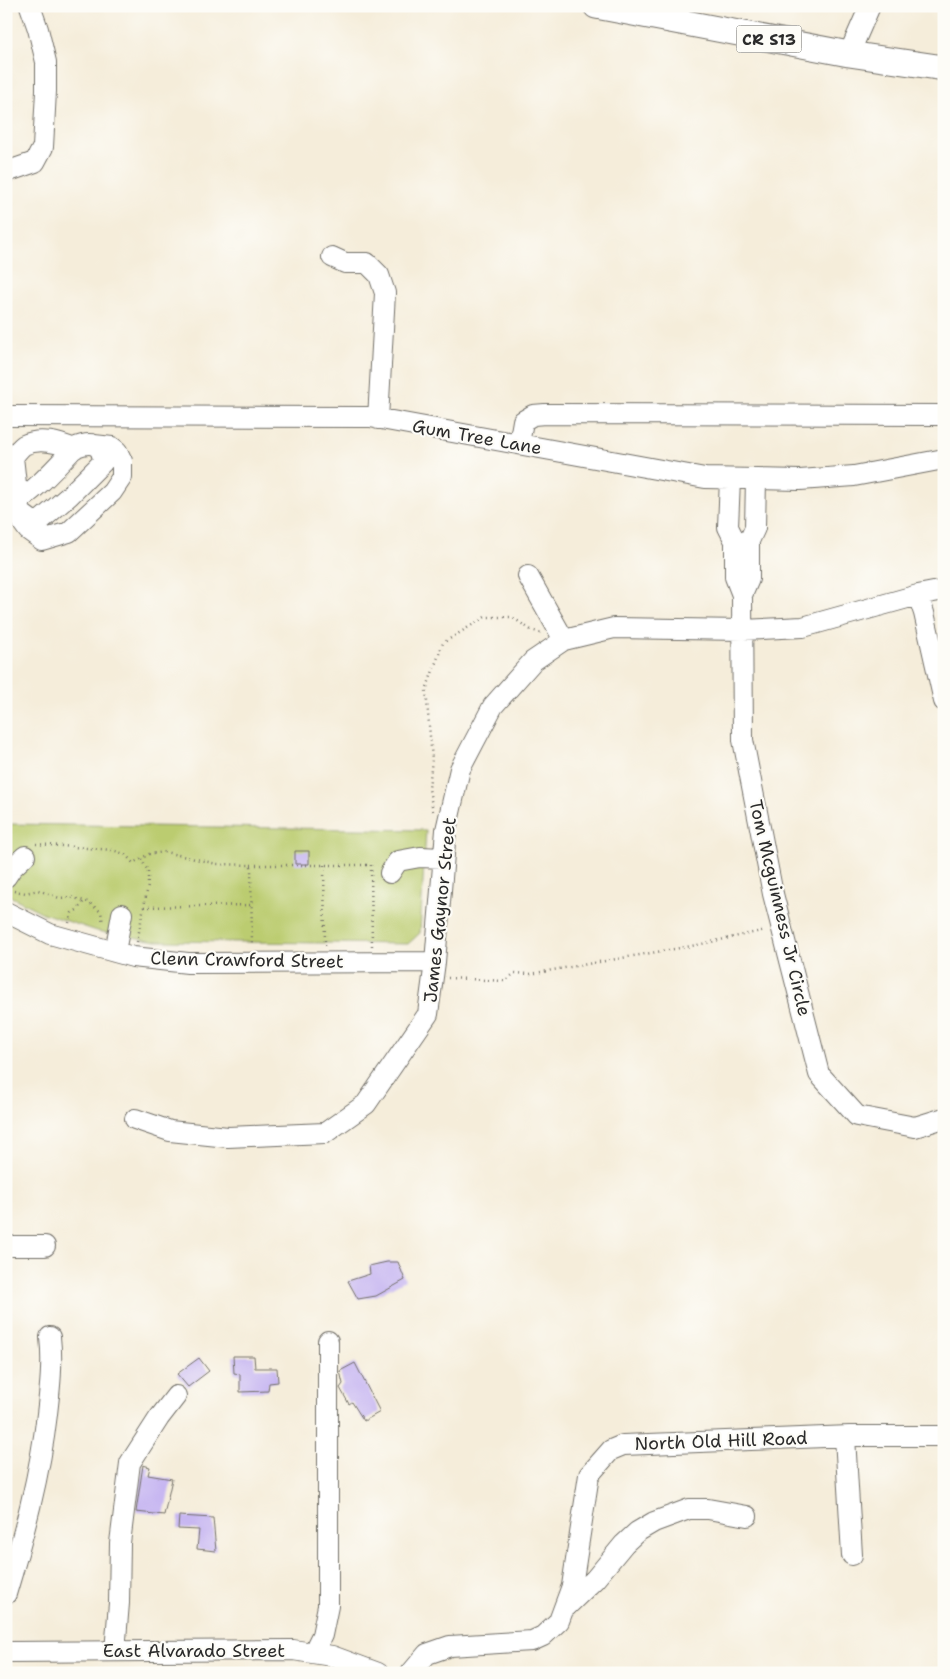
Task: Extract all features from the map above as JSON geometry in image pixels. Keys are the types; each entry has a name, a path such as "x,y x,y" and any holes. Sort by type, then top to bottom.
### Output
{"main road":[{"name":"CR S13","path":"611,8 849,54 944,68"}],"street":[{"path":"6,172 35,162 42,148 46,62 30,6"},
{"path":"849,54 870,6"},
{"path":"332,257 345,263 367,263 379,274 385,293 378,419"},
{"path":"519,444 523,421 539,414 944,415"},
{"name":"Gum Tree Lane","path":"6,416 361,417 705,478 800,480 854,476 944,459"},
{"path":"8,505 16,484 13,457 23,446 36,442 57,442 74,449"},
{"path":"83,444 112,447 117,451 122,460 122,477 112,492 69,532 42,540 28,530 8,505 28,494 74,449 83,444"},
{"path":"8,505 32,521 40,520 69,496 102,462 102,455 94,444"},
{"name":"Tom Mcguinness Jr Circle","path":"730,479 728,527 742,541 749,579 742,595 743,740 773,894 819,1074 858,1116 915,1128 944,1118"},
{"name":"Tom Mcguinness Jr Circle","path":"742,541 755,528 756,479"},
{"path":"528,576 564,640"},
{"name":"James Gaynor Street","path":"135,1119 170,1131 228,1137 324,1133 366,1104 428,1014 434,970 446,830 460,769 493,706 533,661 564,640 614,628 743,630 803,627 918,595 944,590"},
{"path":"918,595 924,613 944,701"},
{"path":"10,884 12,868 30,850"},
{"path":"390,873 398,861 420,857 443,858"},
{"name":"Clenn Crawford Street","path":"6,912 50,934 124,955 188,963 372,963 434,970"},
{"path":"122,914 124,955"},
{"path":"6,1246 45,1246"},
{"path":"6,1594 29,1512 42,1454 52,1361 50,1337"},
{"path":"313,1653 322,1636 328,1606 328,1341"},
{"path":"115,1651 119,1603 120,1543 130,1463 159,1418 176,1396"},
{"name":"North Old Hill Road","path":"411,1673 427,1654 450,1646 532,1641 543,1636 559,1621 572,1586 589,1475 611,1450 623,1445 848,1437 944,1436"},
{"path":"848,1437 852,1555"},
{"path":"563,1610 595,1580 624,1544 637,1532 654,1522 689,1509 708,1509 747,1516"},
{"name":"East Alvarado Street","path":"6,1652 293,1650 332,1656 378,1673"}],"path":[{"path":"449,816 434,814 429,789 432,759 426,690 443,643 485,617 512,617 531,630 564,640"},
{"path":"30,850 112,850 125,854 133,863 150,854 165,852 217,864 371,865 372,963"},
{"path":"124,955 144,907 148,886 148,871 141,859"},
{"path":"251,865 252,963"},
{"path":"324,865 325,963"},
{"path":"10,884 26,893 38,890 59,898 70,896 84,901 101,912 102,922 124,955"},
{"path":"64,938 72,913 84,901"},
{"path":"144,907 251,905"},
{"path":"434,970 506,981 516,972 530,974 697,945 782,926"}],"green space":[{"path":"6,824 426,830 420,933 408,944 156,941 97,931 43,913 6,894"}],"building":[{"path":"295,851 309,851 309,864 295,864"},
{"path":"387,1262 398,1262 405,1280 376,1296 358,1299 348,1281 370,1274 369,1266"},
{"path":"233,1356 254,1356 255,1368 277,1368 278,1382 269,1383 268,1391 240,1392 240,1374 234,1373"},
{"path":"199,1358 209,1371 188,1387 177,1374"},
{"path":"355,1363 380,1412 364,1421 352,1402 349,1404 340,1388 343,1384 340,1371"},
{"path":"143,1465 150,1467 148,1475 172,1479 164,1515 136,1512"},
{"path":"179,1516 213,1518 216,1551 197,1549 199,1530 178,1529"}]}
